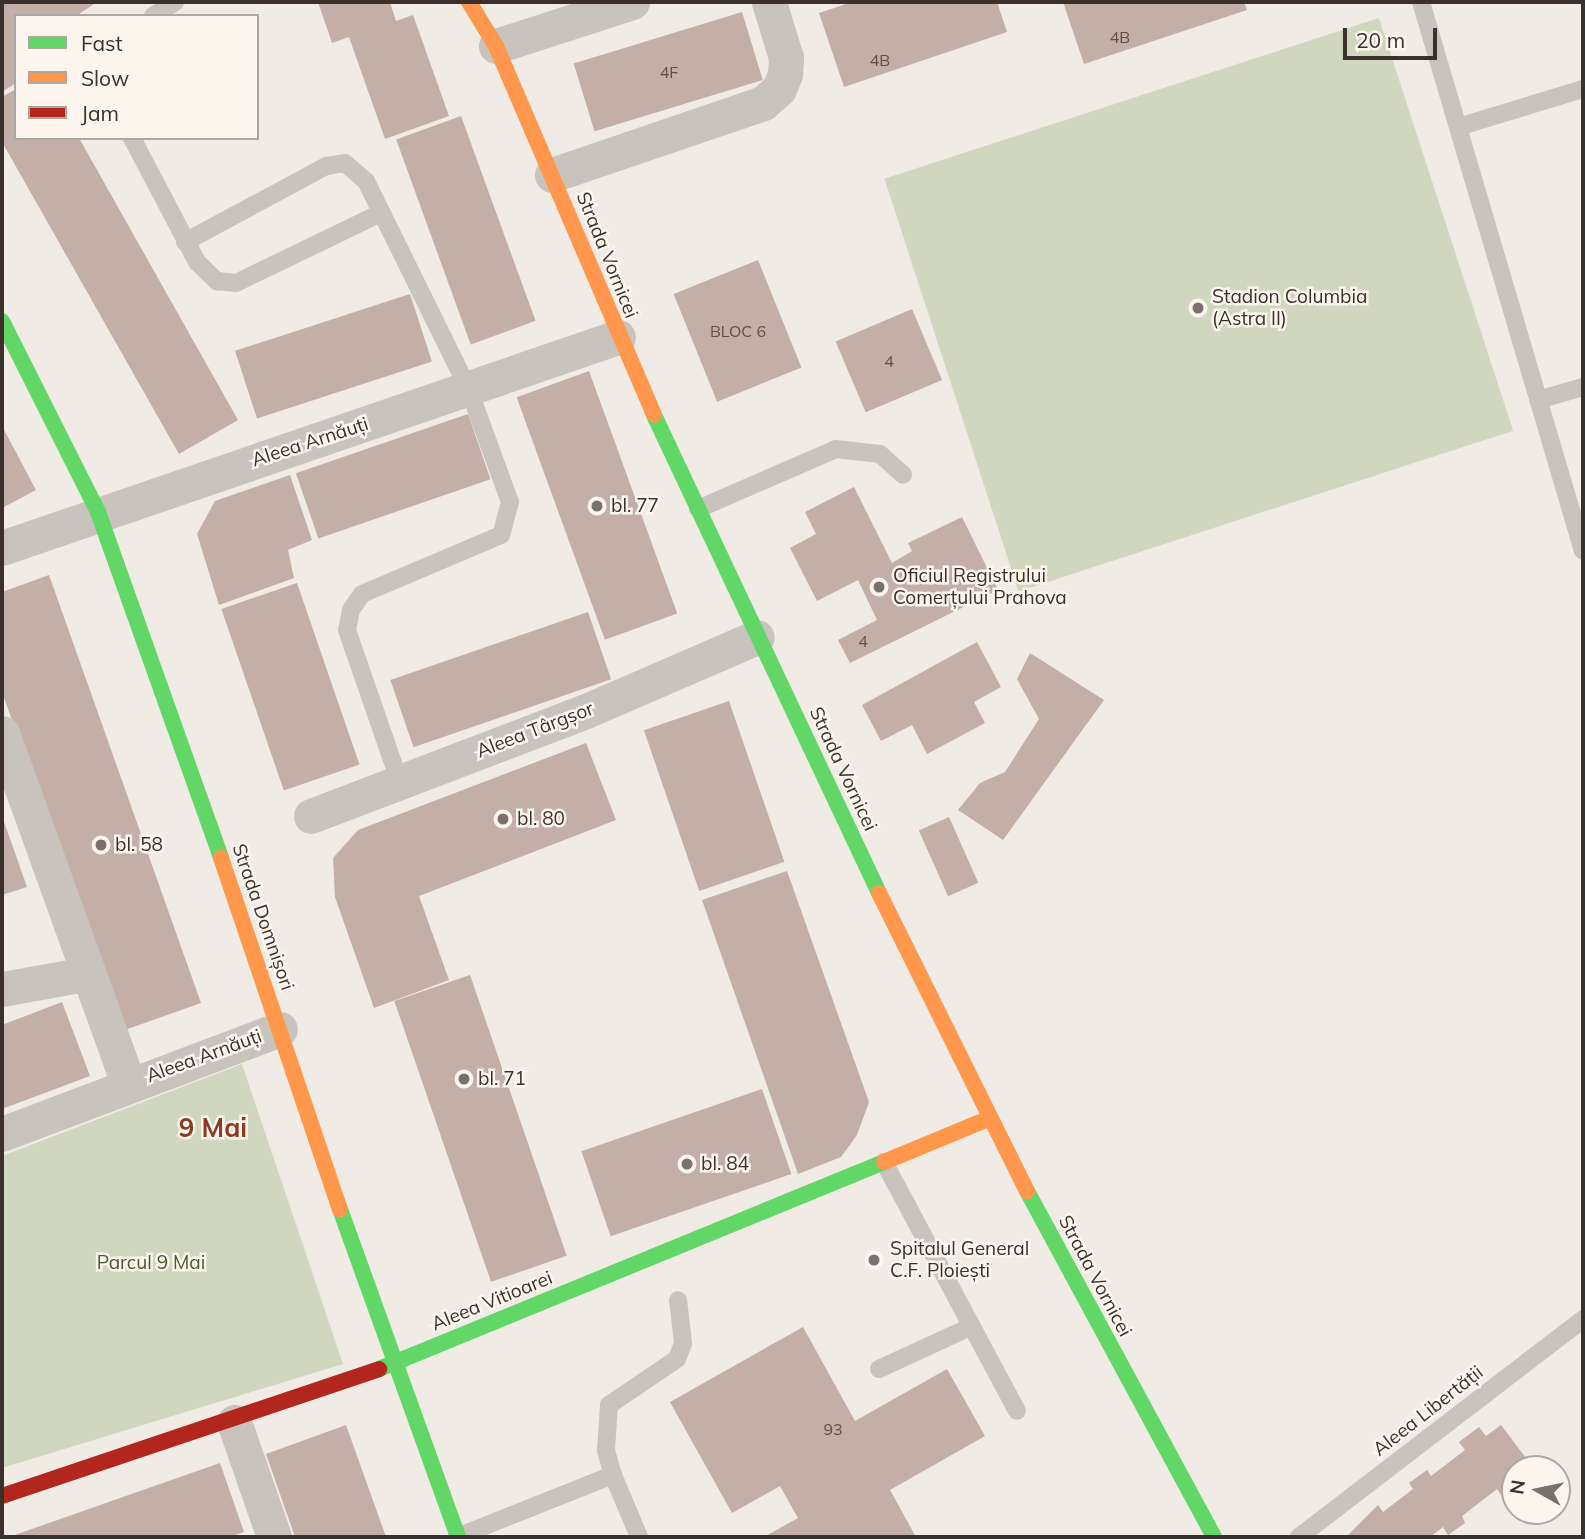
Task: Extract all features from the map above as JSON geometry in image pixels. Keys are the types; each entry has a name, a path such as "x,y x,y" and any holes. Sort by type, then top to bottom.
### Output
{"street":[{"name":"Strada Vornicei","path":"469,2 496,46 618,337 757,637 988,1119 1214,1537"},
{"path":"496,46 632,2"},
{"path":"552,175 763,103 779,89 786,74 777,4"},
{"name":"Strada Domnișori","path":"2,321 97,512 280,1029 393,1365 457,1537"},
{"name":"Aleea Arnăuți","path":"2,548 97,512 470,390 618,337"},
{"name":"Aleea Târgșor","path":"311,817 586,711 757,637"},
{"name":"Aleea Arnăuți","path":"2,733 85,974 128,1083"},
{"path":"2,989 85,974"},
{"name":"Aleea Arnăuți","path":"2,1134 128,1083 280,1029"},
{"name":"Aleea Vitioarei","path":"2,1496 234,1422 393,1365 988,1119"},
{"path":"234,1422 274,1537"}],"lane":[{"path":"156,14 175,2"},
{"path":"1421,2 1583,551"},
{"path":"1458,127 1583,89"},
{"path":"133,140 185,242 197,262 217,281 236,283 382,213"},
{"path":"185,242 326,166 345,163 356,170 382,213 470,390 510,502 501,535 362,594 351,610 346,630 400,783"},
{"path":"1538,400 1583,387"},
{"path":"698,509 836,449 880,454 903,475"},
{"path":"884,1163 1017,1411"},
{"path":"639,1537 613,1475 606,1450 610,1405 677,1359 683,1343 678,1300"},
{"name":"Aleea Libertății","path":"1299,1537 1583,1319"},
{"path":"879,1369 970,1327"},
{"path":"457,1537 613,1475"}],"green space":[{"name":"Stadion Columbia (Astra II)","path":"1379,18 1513,431 1019,591 884,179"},
{"name":"Parcul 9 Mai","path":"242,1064 343,1364 2,1468 2,1156"}],"building":[{"path":"2,2 97,2 79,14 14,14 14,84 2,92"},
{"path":"318,2 390,2 396,21 413,15 449,116 385,139 349,37 332,43"},
{"path":"852,2 997,2 1007,32 844,87 819,13"},
{"path":"1063,2 1244,2 1247,10 1084,64"},
{"path":"742,12 763,80 594,131 574,63"},
{"path":"14,90 14,140 80,140 238,420 179,454 2,142 2,97"},
{"path":"461,116 536,321 471,344 396,140"},
{"path":"758,260 801,368 717,402 674,294"},
{"path":"410,294 432,362 257,418 235,351"},
{"path":"912,309 942,380 866,412 836,341"},
{"name":"bl. 77","path":"589,371 677,613 605,640 517,397"},
{"path":"468,414 490,479 318,538 296,473"},
{"path":"2,426 36,490 2,508"},
{"path":"290,475 312,540 288,550 294,578 219,605 197,534 215,501"},
{"path":"854,487 892,563 912,551 908,543 962,517 998,590 850,663 838,640 877,620 858,580 817,601 790,548 816,534 805,512"},
{"path":"49,575 201,1003 122,1031 2,692 2,592"},
{"path":"297,583 360,765 284,791 221,609"},
{"path":"588,612 611,679 414,747 390,680"},
{"path":"977,642 1001,687 974,702 985,723 927,754 912,725 881,741 862,705"},
{"path":"1030,653 1104,700 1003,840 958,810 980,783 1005,772 1039,719 1017,679"},
{"path":"729,701 784,862 699,891 644,730"},
{"path":"586,743 616,820 419,896 449,980 374,1008 335,897 333,858 358,830"},
{"path":"2,816 27,887 2,895"},
{"path":"949,817 978,883 948,896 919,830"},
{"path":"787,871 869,1102 857,1135 841,1157 798,1174 702,900"},
{"name":"bl. 71","path":"470,975 567,1256 491,1282 394,1001"},
{"path":"62,1002 90,1076 2,1109 2,1025"},
{"name":"bl. 84","path":"762,1089 791,1174 611,1236 581,1151"},
{"path":"803,1327 855,1421 947,1369 985,1436 890,1490 916,1537 764,1537 798,1518 780,1486 732,1513 670,1402"},
{"path":"346,1425 386,1537 295,1537 266,1454"},
{"path":"1501,1425 1524,1455 1501,1455 1501,1495 1497,1489 1462,1516 1465,1523 1448,1535 1443,1527 1430,1537 1346,1537 1378,1505 1383,1512 1413,1489 1409,1483 1427,1470 1431,1476 1465,1450 1459,1442 1479,1427 1486,1436"},
{"path":"220,1463 244,1532 229,1537 9,1537"}],"traffic: fast":[{"path":"2,321 98,512 221,858"},
{"path":"654,415 879,893"},
{"path":"379,1369 884,1162"},
{"path":"1027,1191 1214,1537"},
{"path":"340,1209 458,1537"}],"traffic: slow":[{"path":"469,2 496,46 654,415"},
{"path":"221,858 340,1209"},
{"path":"879,893 1027,1191"},
{"path":"884,1162 988,1119"}],"traffic: jam":[{"path":"2,1496 379,1369"}],"place":[{"name":"Stadion Columbia (Astra II)","path":"1198,308"},
{"name":"bl. 77","path":"597,506"},
{"name":"Oficiul Registrului Comerțului Prahova","path":"879,587"},
{"name":"bl. 80","path":"503,819"},
{"name":"bl. 58","path":"101,845"},
{"name":"bl. 71","path":"464,1079"},
{"name":"bl. 84","path":"687,1164"},
{"name":"Spitalul General C.F. Ploiești","path":"874,1260"}],"district":[{"name":"9 Mai","path":"213,1128"}]}
